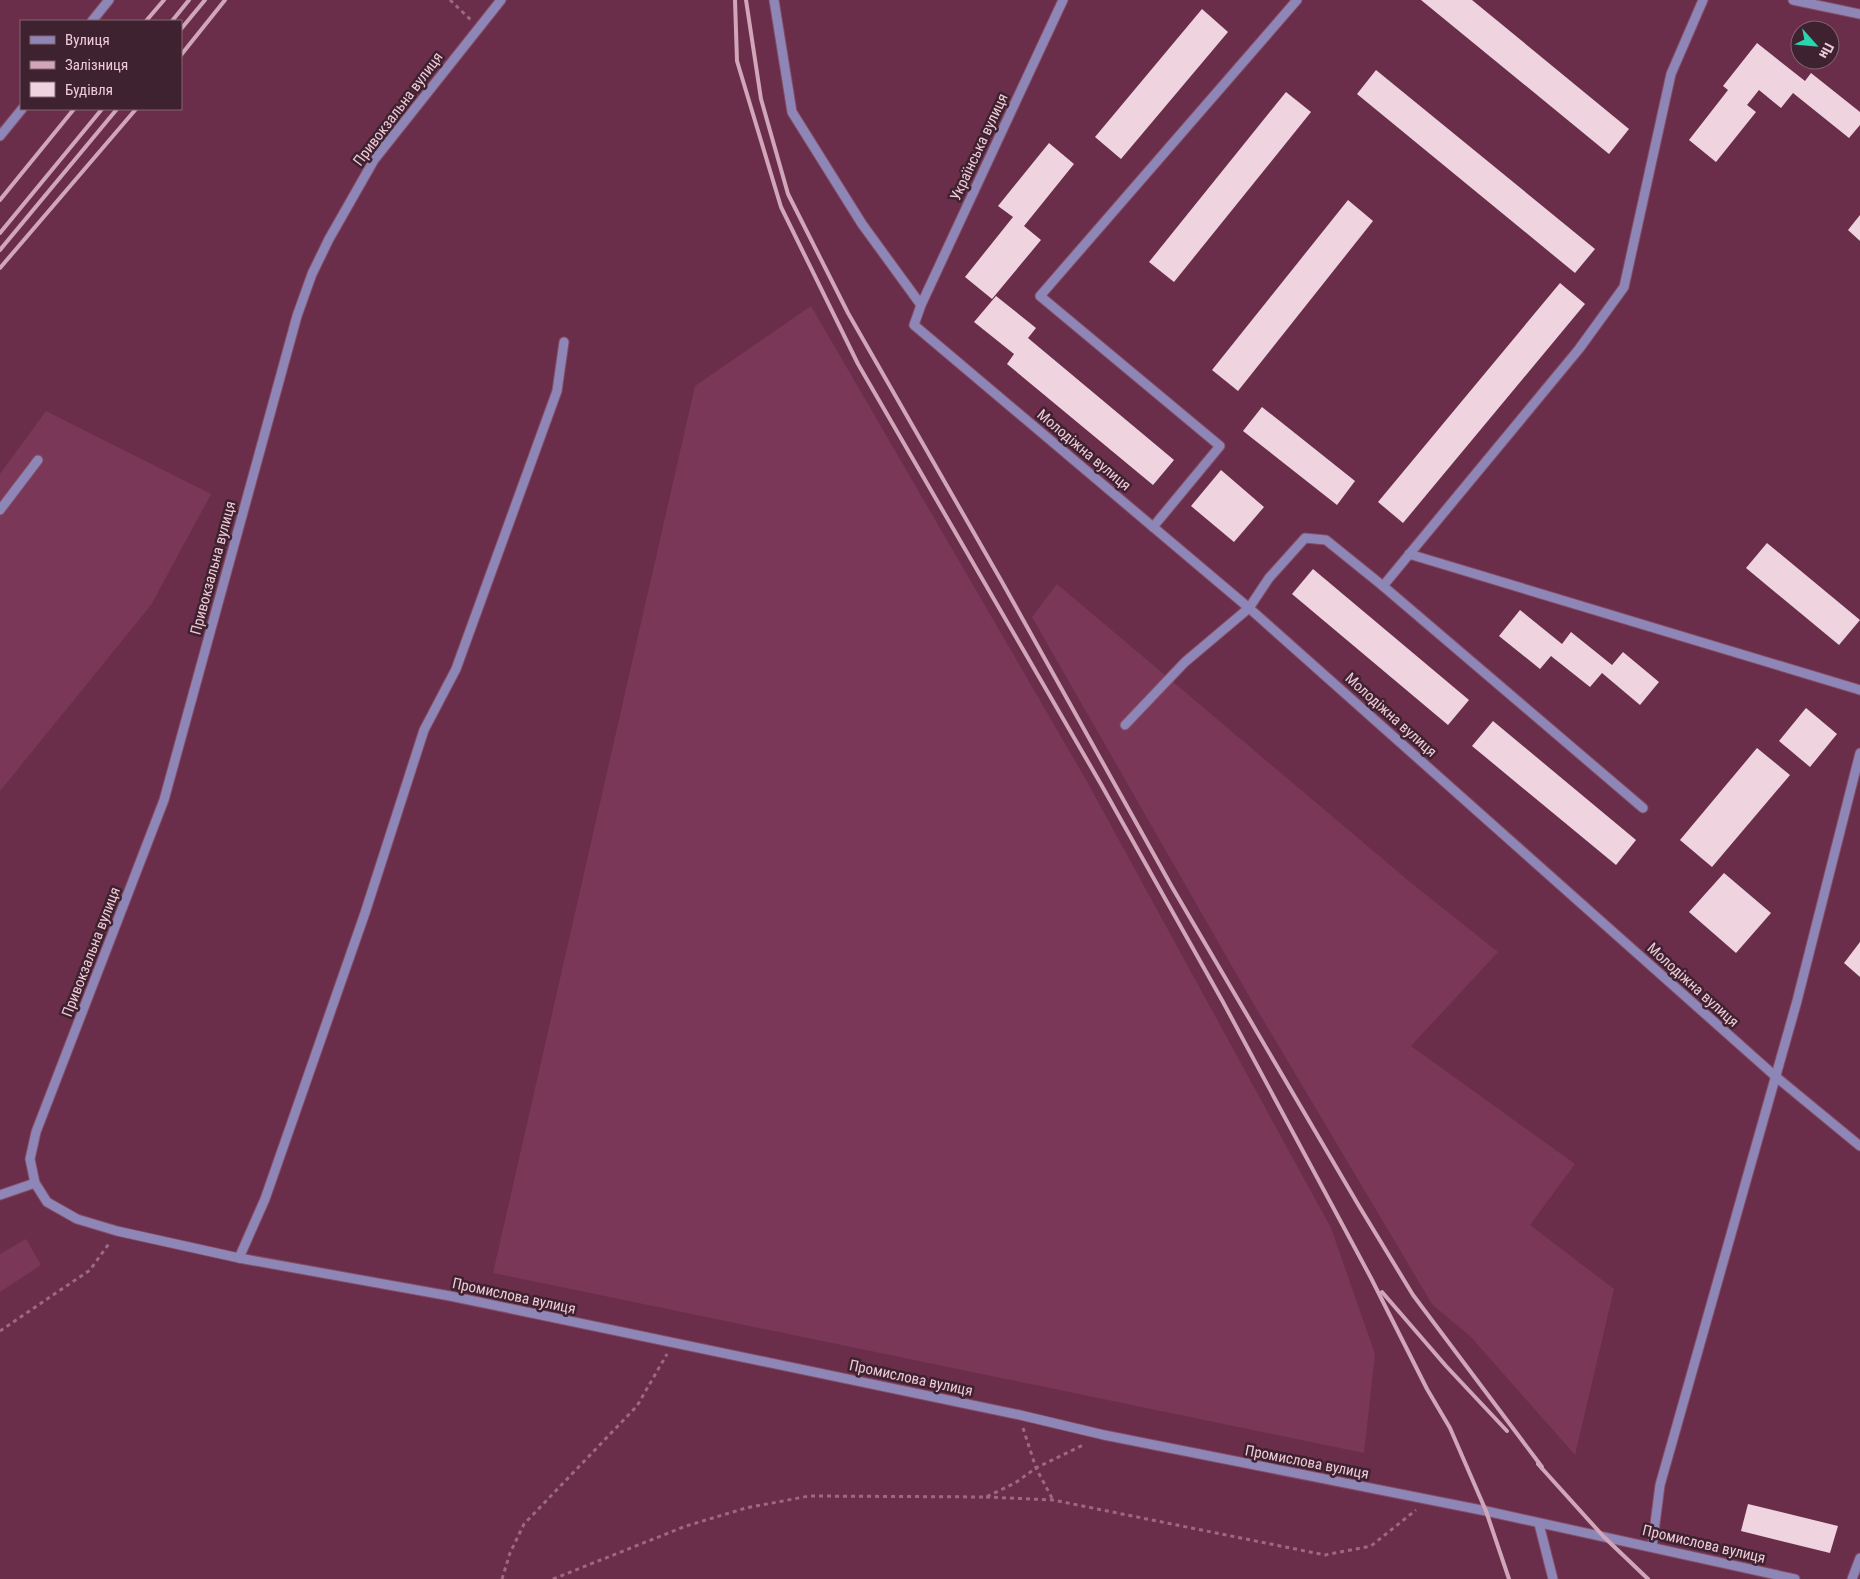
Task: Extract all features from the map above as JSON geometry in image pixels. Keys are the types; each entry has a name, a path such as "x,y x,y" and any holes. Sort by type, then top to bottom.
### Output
{"street":[{"path":"93,20 109,0"},
{"name":"Привокзальна вулиця","path":"35,1183 30,1159 36,1132 164,800 297,316 312,274 328,239 374,160 501,0"},
{"path":"774,0 792,112 862,224 921,305"},
{"name":"Українська вулиця","path":"921,305 1063,0"},
{"path":"1153,527 1220,446 1040,296 1296,0"},
{"path":"1383,586 1578,349 1624,287 1671,74 1703,0"},
{"path":"1793,0 1860,14"},
{"path":"0,136 21,110"},
{"name":"Молодіжна вулиця","path":"921,305 914,325 1250,608 1775,1076 1860,1146"},
{"path":"239,1258 265,1199 356,941 424,730 456,669 557,391 564,342"},
{"path":"0,510 38,460"},
{"path":"1125,725 1185,662 1250,608 1269,578 1305,538 1326,540 1383,586 1642,808"},
{"path":"1409,554 1860,690"},
{"path":"1652,1547 1660,1485 1797,1001 1860,753"},
{"path":"0,1195 35,1183"},
{"name":"Промислова вулиця","path":"35,1183 47,1202 77,1219 118,1231 239,1258 450,1296 1020,1415 1104,1435 1431,1500 1795,1579"},
{"path":"1540,1524 1554,1579"},
{"path":"1852,1579 1860,1558"}],"path":[{"path":"450,0 479,27"},
{"path":"0,1331 90,1270 118,1231"},
{"path":"502,1579 510,1553 524,1524 637,1406 674,1343"},
{"path":"1020,1415 1036,1468 1053,1500"},
{"path":"986,1497 1015,1483 1036,1468 1104,1435"},
{"path":"553,1579 686,1526 746,1508 809,1496 986,1497 1053,1500 1325,1555 1371,1546 1422,1505 1431,1500"}],"shaded area":[{"path":"811,306 1085,778 1331,1228 1375,1354 1364,1453 493,1273 695,386"},
{"path":"46,411 211,494 151,605 0,791 0,474"},
{"path":"1057,584 1410,882 1498,952 1411,1046 1575,1164 1530,1225 1614,1289 1575,1455 1471,1337 1432,1304 1249,996 1032,617"},
{"path":"26,1239 41,1265 0,1292 0,1254"}],"building":[{"path":"1421,0 1472,0 1629,129 1609,154"},
{"path":"1202,9 1228,32 1121,159 1095,137"},
{"path":"1757,43 1805,81 1811,73 1860,112 1860,125 1849,138 1793,93 1781,108 1759,90 1747,105 1756,112 1716,162 1689,140 1728,90 1723,86"},
{"path":"1376,70 1595,249 1575,273 1357,94"},
{"path":"1286,92 1311,112 1174,282 1149,262"},
{"path":"1049,143 1074,164 1024,226 1041,240 992,299 965,277 1013,217 998,206"},
{"path":"1348,200 1373,221 1238,391 1212,370"},
{"path":"1860,215 1860,241 1848,230"},
{"path":"1560,283 1585,304 1403,523 1378,502"},
{"path":"996,296 1036,328 1028,338 1174,460 1153,485 1007,364 1014,354 974,322"},
{"path":"1262,407 1355,481 1337,505 1243,431"},
{"path":"1221,470 1264,507 1234,542 1191,506"},
{"path":"1767,543 1860,620 1839,645 1746,568"},
{"path":"1313,569 1469,700 1448,725 1292,594"},
{"path":"1520,610 1562,644 1571,632 1612,665 1623,652 1659,682 1640,705 1602,673 1590,687 1551,656 1540,669 1499,636"},
{"path":"1806,708 1837,734 1810,767 1779,741"},
{"path":"1493,721 1636,840 1616,865 1472,746"},
{"path":"1757,748 1790,775 1712,867 1680,840"},
{"path":"1724,873 1771,913 1736,953 1689,912"},
{"path":"1860,942 1860,977 1844,963"},
{"path":"1748,1504 1838,1526 1830,1553 1741,1531"}],"railway":[{"path":"147,20 164,0"},
{"path":"173,20 189,0"},
{"path":"182,28 205,0"},
{"path":"182,54 225,0"},
{"path":"735,0 737,61 781,207 858,364 1102,786 1223,1002 1371,1278 1427,1389 1450,1428 1486,1511 1509,1579"},
{"path":"746,0 761,99 788,194 848,313 1002,582 1172,887 1359,1206 1413,1295 1542,1467"},
{"path":"0,200 73,110"},
{"path":"0,233 101,110"},
{"path":"0,250 116,110"},
{"path":"0,268 135,110"},
{"path":"1382,1292 1446,1366 1507,1431"},
{"path":"1538,1464 1603,1536 1648,1579"}]}
